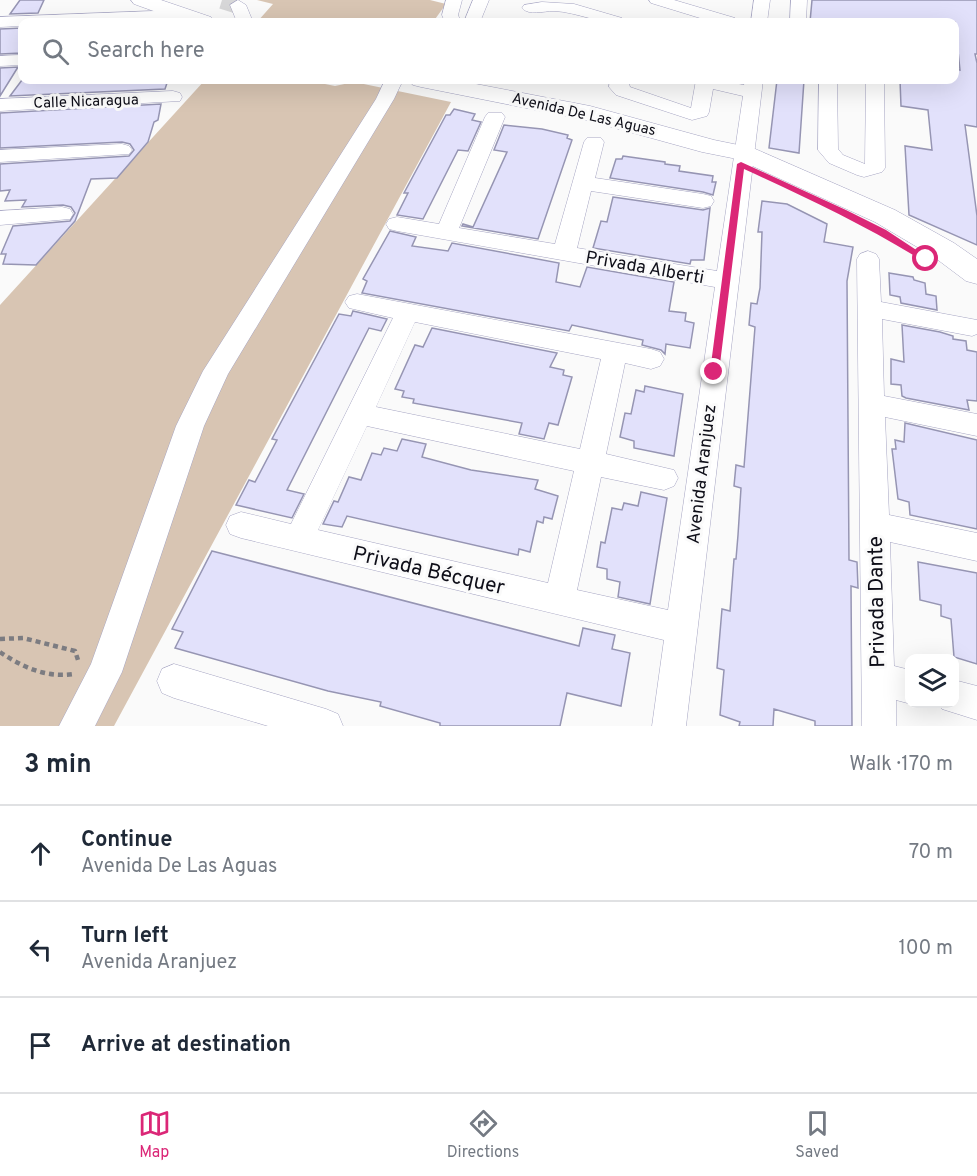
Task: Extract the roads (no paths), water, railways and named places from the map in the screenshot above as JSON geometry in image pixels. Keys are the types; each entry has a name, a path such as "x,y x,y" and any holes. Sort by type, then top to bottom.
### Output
{"main road":[{"path":"145,2 178,7 196,18"},
{"name":"Avenida De Las Aguas","path":"451,84 590,113 742,158 855,200 944,250 977,274"},
{"name":"Avenida De Las Aguas","path":"742,158 883,232 926,259 977,297"}],"street":[{"path":"451,18 454,0"},
{"path":"474,18 482,0"},
{"path":"657,0 715,18"},
{"path":"724,0 725,18"},
{"path":"760,18 762,0"},
{"path":"798,18 799,0"},
{"path":"238,5 243,18"},
{"path":"530,8 549,5 568,6 604,18"},
{"path":"47,18 178,7"},
{"path":"0,22 18,20"},
{"path":"0,61 18,60"},
{"path":"76,726 105,672 190,426 216,371 392,84"},
{"path":"618,84 618,87 623,91 692,114 700,112 704,84"},
{"name":"Avenida Aranjuez","path":"669,726 751,84"},
{"path":"828,84 828,150 846,165 864,171 875,168 875,84"},
{"name":"Calle Nicaragua","path":"0,105 173,98"},
{"path":"446,233 495,117"},
{"name":"Privada Alberti","path":"564,253 594,142"},
{"path":"0,156 122,150"},
{"path":"846,165 855,200"},
{"path":"583,183 703,201"},
{"path":"0,218 62,214"},
{"name":"Privada Alberti","path":"397,225 726,281"},
{"name":"Privada Dante","path":"868,259 874,525 894,683 879,726"},
{"path":"357,302 651,359"},
{"path":"868,308 972,327"},
{"path":"299,539 408,312"},
{"path":"559,601 615,353"},
{"path":"871,404 977,425"},
{"path":"359,414 664,478"},
{"name":"Privada Bécquer","path":"241,525 681,629"},
{"name":"Privada Dante","path":"874,525 977,547"},
{"path":"174,681 326,726"},
{"path":"959,698 977,703"}],"tunnel":[{"path":"222,0 238,5"}]}
